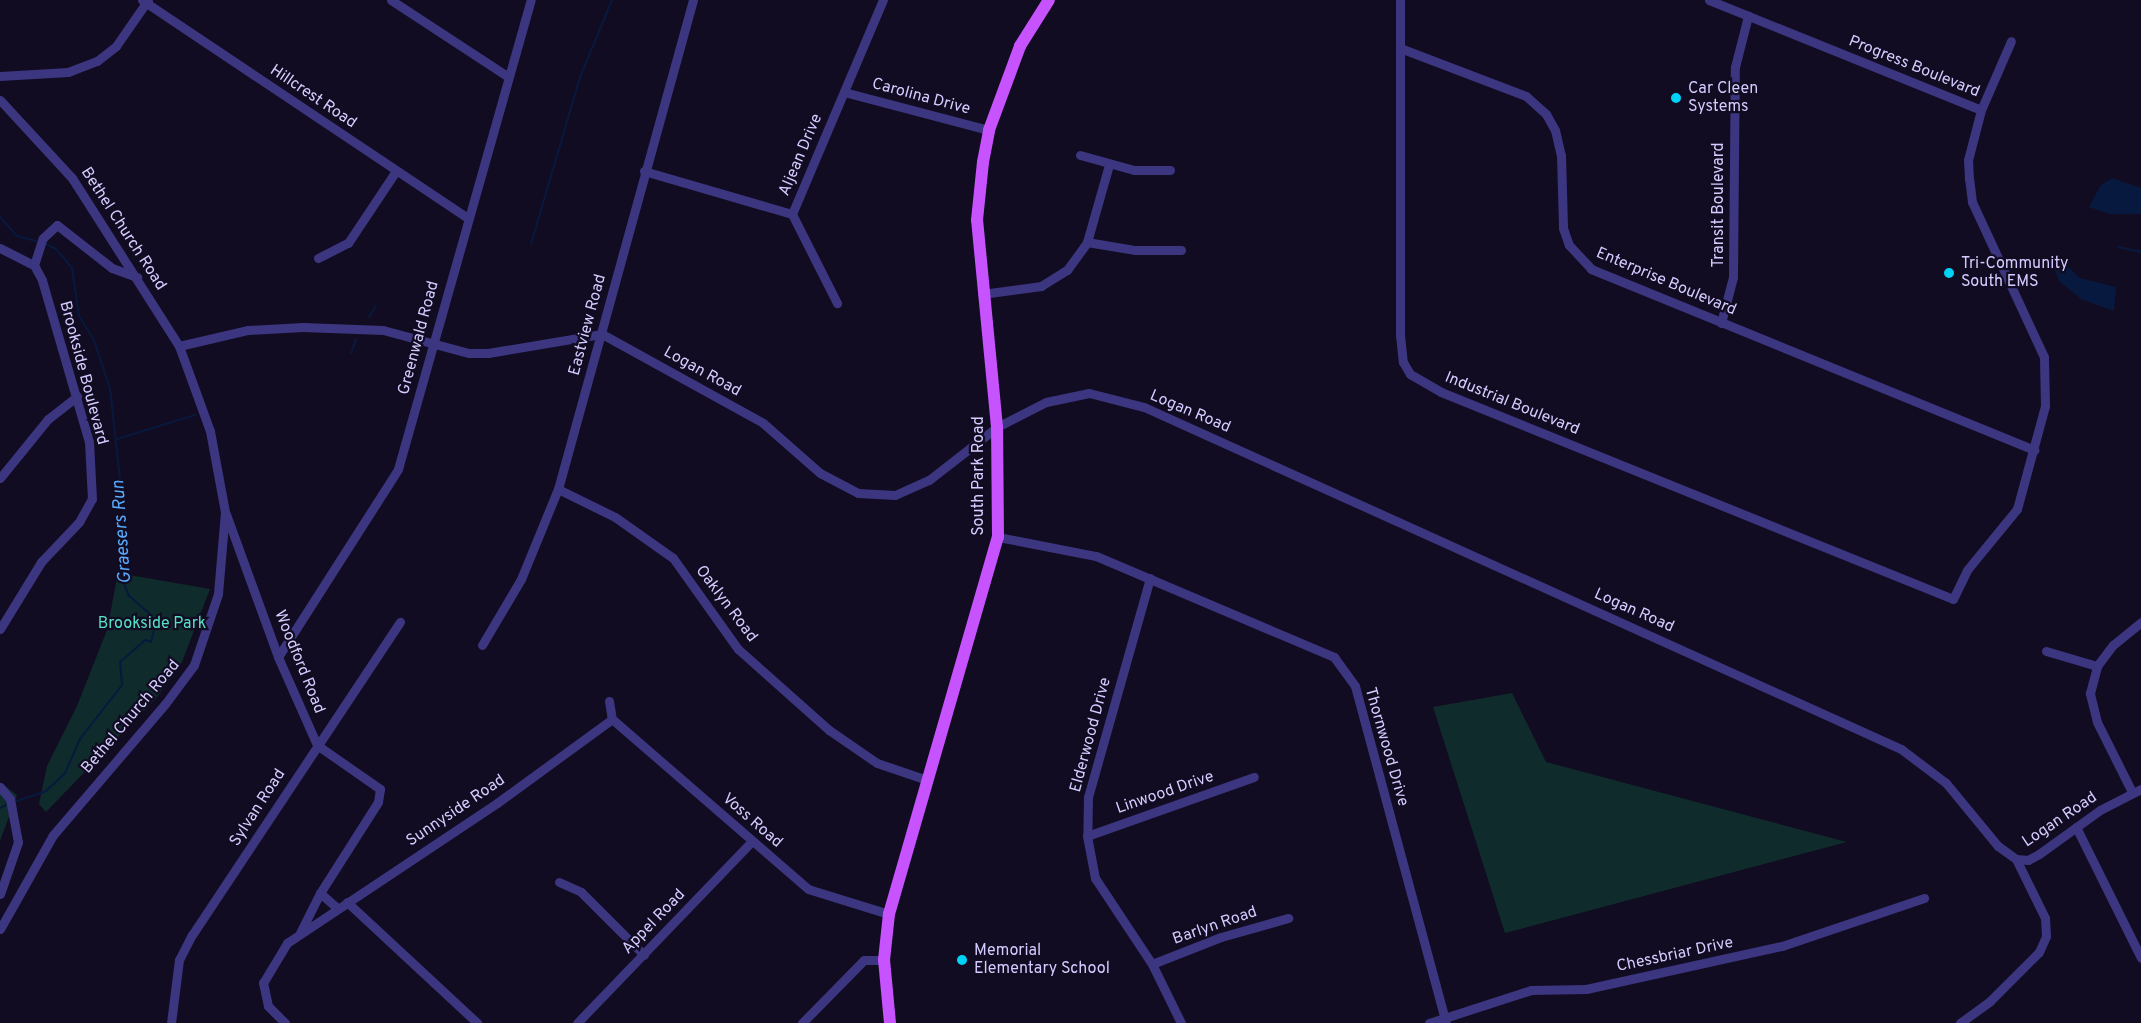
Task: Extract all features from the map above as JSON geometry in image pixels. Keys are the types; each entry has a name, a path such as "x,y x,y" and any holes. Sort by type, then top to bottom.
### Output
{"main road":[{"name":"South Park Road","path":"890,1023 884,960 889,915 998,537 998,427 982,294 977,220 989,130 1020,46 1049,0"}],"street":[{"path":"391,0 507,76"},
{"name":"Greenwald Road","path":"278,657 398,469 507,76 531,0"},
{"name":"Eastview Road","path":"482,645 521,579 558,489 693,0"},
{"name":"Aljean Drive","path":"644,171 792,214 883,0"},
{"name":"Industrial Boulevard","path":"1400,0 1400,335 1403,362 1410,374 1441,392 1953,599"},
{"name":"Progress Boulevard","path":"1709,0 1981,110 1968,160 1972,201 2044,357 2045,406 2012,519 1967,570 1953,599"},
{"path":"0,76 68,72 98,61 116,46 145,1"},
{"name":"Hillcrest Road","path":"145,1 468,218"},
{"name":"Transit Boulevard","path":"1721,323 1733,277 1735,67 1748,16"},
{"path":"1981,110 2011,41"},
{"name":"Enterprise Boulevard","path":"1400,48 1511,89 1538,105 1555,130 1561,155 1563,228 1578,258 1607,277 2034,450"},
{"name":"Carolina Drive","path":"844,92 989,130"},
{"name":"Bethel Church Road","path":"0,100 72,178 179,346 210,431 225,512 218,594 194,664 165,705 53,836 0,929"},
{"path":"1080,155 1109,165 1134,170 1170,170"},
{"path":"982,294 1041,286 1068,270 1087,242 1109,165"},
{"path":"318,258 348,243 396,171"},
{"path":"792,214 837,303"},
{"path":"0,248 34,266 42,238 57,225 112,268 137,277"},
{"path":"1087,242 1136,250 1181,250"},
{"name":"Brookside Boulevard","path":"0,629 41,562 79,522 92,499 88,442 77,396 42,280 34,266"},
{"path":"179,346 248,330 303,327 383,330 434,341 469,353 488,353 602,334"},
{"name":"Logan Road","path":"602,334 763,423 820,473 858,493 895,495 929,480 998,427 1046,402 1089,393 1144,407 1901,749 1946,783 1998,846 2016,859 2028,860 2039,854 2076,827 2137,790"},
{"path":"0,478 48,419 77,396"},
{"name":"Oaklyn Road","path":"558,489 615,517 673,558 738,649 829,730 877,763 927,780"},
{"name":"Woodford Road","path":"225,512 236,532 278,657 317,745"},
{"name":"Thornwood Drive","path":"998,537 1096,556 1334,657 1355,686 1445,1020"},
{"name":"Elderwood Drive","path":"1150,578 1088,797 1087,836 1095,878 1152,964 1181,1023"},
{"name":"Sylvan Road","path":"171,1023 182,953 400,622"},
{"path":"2137,790 2097,722 2090,693 2097,666 2113,645 2141,622"},
{"path":"2046,651 2097,666"},
{"path":"609,702 612,718"},
{"name":"Voss Road","path":"612,718 808,889 889,915"},
{"name":"Sunnyside Road","path":"300,933 497,803 612,718"},
{"path":"285,1023 268,1006 263,983 276,956 300,933 320,893 381,794 377,784 317,745"},
{"name":"Linwood Drive","path":"1087,836 1254,777"},
{"path":"0,788 11,803 18,842 0,894"},
{"path":"2076,827 2140,952"},
{"name":"Appel Road","path":"577,1023 752,841"},
{"path":"1960,1023 1990,1001 2039,952 2046,936 2045,918 2016,859"},
{"path":"559,882 580,891 644,955"},
{"path":"320,893 337,908"},
{"name":"Chessbriar Drive","path":"1429,1023 1445,1020 1531,990 1586,989 1782,946 1924,898"},
{"path":"347,902 477,1023"},
{"name":"Barlyn Road","path":"1152,964 1221,938 1288,918"},
{"path":"802,1023 864,960 884,960"}],"green space":[{"name":"Brookside Park","path":"118,573 210,589 182,662 158,696 46,812 39,804 47,766 77,706 107,630"},
{"path":"1512,693 1546,762 1847,842 1505,933 1433,707"},
{"path":"0,782 17,795 0,841"}],"water":[{"path":"2112,178 2141,188 2141,214 2110,214 2089,207 2100,186"},
{"path":"2061,260 2080,278 2116,287 2114,311 2081,299 2059,281 2052,261"}],"waterway":[{"path":"531,244 580,77 612,0"},
{"name":"Graesers Run","path":"0,217 17,236 39,242"},
{"name":"Graesers Run","path":"13,802 46,791 65,773 80,739 122,685 120,662 145,640 151,642 154,630 150,614 129,596 123,581 125,524 110,389 94,340 79,316 72,268 56,249 44,243"},
{"path":"2118,247 2141,252"},
{"path":"369,317 376,306"},
{"path":"351,353 356,339"},
{"path":"117,439 195,415"},
{"name":"Graesers Run","path":"0,808 8,804"}],"place":[{"name":"Car Cleen Systems","path":"1676,98"},
{"name":"Tri-Community South EMS","path":"1949,273"},
{"name":"Memorial Elementary School","path":"962,960"}]}
